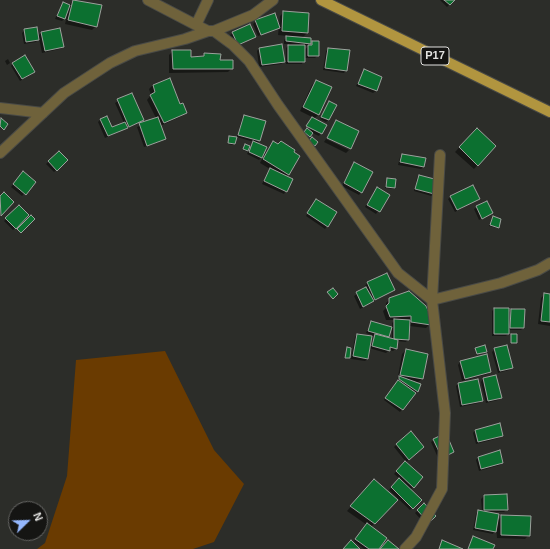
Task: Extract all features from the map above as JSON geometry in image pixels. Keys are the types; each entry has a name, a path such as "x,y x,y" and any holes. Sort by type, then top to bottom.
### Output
{"main road":[{"name":"P17","path":"321,0 550,112"}],"street":[{"path":"148,0 196,25 211,31 233,45 250,61 278,106 398,272 432,300"},
{"path":"196,25 208,0"},
{"path":"0,153 64,93 122,56 135,51 211,31 253,15 273,0"},
{"path":"0,108 42,112"},
{"path":"405,549 416,537 442,489 445,413 432,300 440,155"},
{"path":"432,300 500,283 538,270 550,264"}],"shaded area":[{"path":"165,351 214,450 244,484 214,542 193,549 37,549 46,541 48,541 48,534 67,476 76,360"}],"building":[{"path":"73,0 102,5 97,27 68,20"},
{"path":"444,0 455,0 450,5"},
{"path":"63,2 70,5 65,19 57,16"},
{"path":"283,11 309,13 308,33 282,31"},
{"path":"275,13 280,28 261,35 255,20"},
{"path":"250,24 256,37 238,45 232,32"},
{"path":"37,27 39,40 26,42 24,29"},
{"path":"60,28 64,47 45,51 41,32"},
{"path":"286,36 311,38 311,44 286,41"},
{"path":"312,41 319,41 319,56 308,56 308,45 312,45"},
{"path":"282,44 285,62 262,65 259,48"},
{"path":"288,45 305,45 305,62 288,62"},
{"path":"328,48 350,50 347,71 325,68"},
{"path":"172,50 191,50 191,57 204,56 204,53 221,54 220,60 233,60 233,69 173,69"},
{"path":"25,55 35,72 22,79 12,63"},
{"path":"364,69 382,77 377,91 358,84"},
{"path":"170,78 180,104 183,103 187,113 164,123 150,95 155,92 153,85"},
{"path":"316,80 332,87 319,115 303,107"},
{"path":"132,93 144,120 129,127 117,99"},
{"path":"329,101 337,105 329,120 321,117"},
{"path":"244,115 266,121 260,141 238,135"},
{"path":"107,116 112,127 125,122 128,128 108,136 100,119"},
{"path":"158,117 166,139 147,146 139,123"},
{"path":"312,117 327,125 322,134 306,126"},
{"path":"1,118 8,124 4,130 0,126"},
{"path":"336,120 359,131 351,149 327,138"},
{"path":"307,128 313,133 310,137 304,132"},
{"path":"477,128 496,146 478,166 459,147"},
{"path":"229,136 237,137 235,144 228,143"},
{"path":"312,137 318,142 315,146 308,142"},
{"path":"253,141 267,147 262,158 249,152"},
{"path":"273,141 278,144 281,141 295,150 294,152 300,156 289,175 263,159"},
{"path":"245,144 250,146 248,151 243,149"},
{"path":"59,151 68,160 57,171 48,161"},
{"path":"402,154 426,158 424,167 400,162"},
{"path":"354,162 373,172 362,193 344,183"},
{"path":"270,168 293,179 287,192 264,181"},
{"path":"23,171 36,182 26,195 13,184"},
{"path":"419,175 442,181 438,195 415,189"},
{"path":"387,178 396,179 395,188 386,187"},
{"path":"473,185 480,199 457,210 450,196"},
{"path":"377,187 390,195 380,212 367,205"},
{"path":"4,192 14,202 1,216 0,196"},
{"path":"316,199 337,212 328,227 307,213"},
{"path":"487,201 493,213 482,219 476,206"},
{"path":"19,205 29,215 16,229 5,218"},
{"path":"31,215 35,219 21,233 17,229"},
{"path":"493,216 501,219 499,228 490,225"},
{"path":"387,273 395,290 375,300 367,282"},
{"path":"366,287 374,301 363,307 356,292"},
{"path":"333,288 338,294 333,299 327,292"},
{"path":"409,291 426,306 432,319 431,325 411,322 411,316 390,317 386,306 389,303 389,298"},
{"path":"544,293 550,294 550,322 541,321"},
{"path":"494,308 509,308 509,334 494,334"},
{"path":"511,309 525,309 524,328 510,328"},
{"path":"394,319 410,320 409,340 394,339"},
{"path":"371,321 392,327 389,337 368,331"},
{"path":"357,334 372,336 368,359 353,356"},
{"path":"375,334 398,340 397,349 390,347 390,351 372,346"},
{"path":"511,334 517,334 517,343 511,343"},
{"path":"485,345 487,352 477,354 475,348"},
{"path":"507,345 513,368 500,371 494,348"},
{"path":"347,347 351,348 350,358 345,358"},
{"path":"406,349 428,354 423,379 400,375"},
{"path":"487,354 491,372 465,379 460,361"},
{"path":"496,375 502,398 488,401 483,378"},
{"path":"399,376 421,384 418,392 399,379"},
{"path":"478,379 483,401 462,405 458,383"},
{"path":"398,380 416,393 403,410 385,398"},
{"path":"500,423 503,436 478,442 475,430"},
{"path":"411,431 424,447 409,460 396,444"},
{"path":"446,433 454,452 442,458 433,439"},
{"path":"500,450 503,463 481,469 478,457"},
{"path":"405,461 423,477 414,488 396,471"},
{"path":"399,478 422,500 413,509 391,487"},
{"path":"374,479 398,500 375,524 350,506"},
{"path":"507,494 508,510 484,510 484,495"},
{"path":"424,503 436,516 429,523 417,510"},
{"path":"478,510 499,514 496,532 475,528"},
{"path":"501,515 531,516 530,536 501,535"},
{"path":"367,523 387,538 379,549 369,549 355,539"},
{"path":"473,536 495,545 493,549 468,549"},
{"path":"351,540 360,549 343,549"},
{"path":"388,540 399,549 380,549"},
{"path":"442,540 463,549 439,549"}]}
